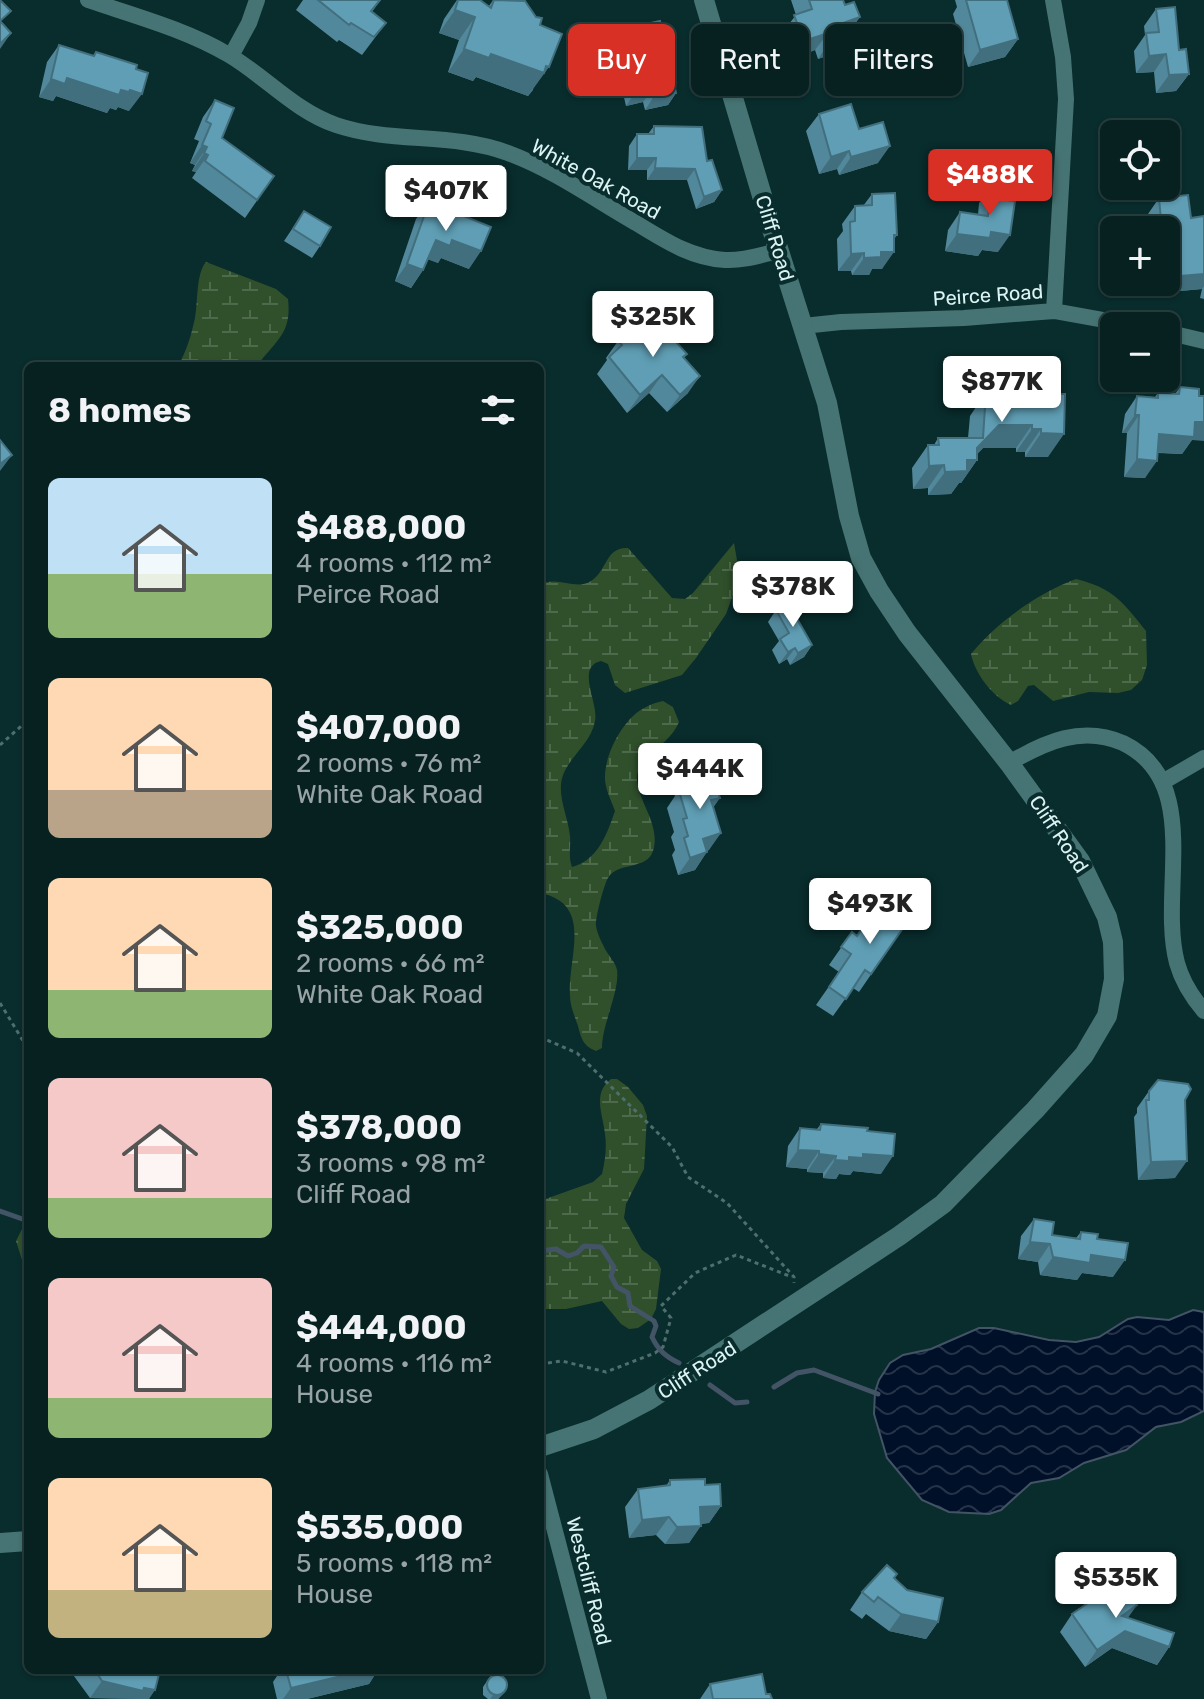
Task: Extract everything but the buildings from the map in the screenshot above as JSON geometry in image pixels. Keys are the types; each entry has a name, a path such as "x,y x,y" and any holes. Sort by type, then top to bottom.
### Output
{"street":[{"name":"White Oak Road","path":"88,0 198,40 231,56 293,102 324,120 364,132 457,140 508,153 553,174 686,251 726,260 778,251"},
{"path":"231,56 257,0"},
{"name":"Cliff Road","path":"544,1446 581,1434 623,1415 678,1383 899,1236 953,1195 1069,1074 1092,1045 1110,1006 1115,967 1113,942 1102,904 1071,847 907,633 861,558 849,516 831,418 704,0"},
{"name":"Peirce Road","path":"803,326 1054,311 1066,112 1063,57 1053,0"},
{"path":"1054,311 1100,319"},
{"path":"1180,335 1204,341"},
{"path":"1009,763 1037,747 1064,737 1102,736 1137,750 1166,780 1174,799 1177,820 1175,952 1185,982 1204,1011"},
{"path":"1166,780 1204,758"},
{"name":"Westcliff Road","path":"544,1489 599,1699"},
{"path":"0,1543 24,1541"}],"path":[{"path":"0,745 24,724"},
{"path":"0,1003 24,1042"},
{"path":"544,1039 577,1053 672,1147 688,1177 727,1203 794,1277 792,1308"},
{"path":"544,1363 562,1361 606,1372 655,1353 663,1347 671,1318 661,1306 695,1273 736,1255 794,1277"}],"green space":[{"path":"206,262 276,289 288,299 285,329 260,362 180,362 192,331"},
{"path":"734,543 738,566 734,592 726,614 682,675 625,693 615,685 608,664 601,661 593,665 589,678 595,714 593,729 561,782 572,867 589,859 595,852 612,820 615,811 606,784 606,766 624,727 638,712 650,705 663,701 673,707 679,722 675,730 647,758 638,772 639,789 654,833 653,851 644,861 613,873 606,881 600,902 597,929 616,967 617,978 602,1048 596,1051 583,1041 571,1004 573,920 567,908 557,899 544,894 544,583 585,584 597,576 615,551 628,548 672,598 685,599"},
{"path":"1076,579 1108,592 1131,612 1146,631 1147,665 1142,680 1131,690 1089,692 1053,701 1034,685 1028,686 1018,701 1011,705 991,691 971,654 1019,610 1047,592"},
{"path":"611,1079 617,1079 628,1087 643,1105 647,1116 644,1169 626,1204 624,1218 642,1250 657,1261 661,1269 656,1309 651,1319 638,1328 629,1329 621,1324 602,1301 566,1309 544,1309 544,1200 593,1182 602,1174 606,1144 600,1098"},
{"path":"24,1225 24,1266 16,1241"}],"water":[{"path":"1193,1310 1204,1312 1204,1411 1181,1422 1156,1427 1126,1450 1084,1463 1059,1478 1031,1483 1001,1510 989,1514 949,1512 922,1500 887,1458 874,1414 875,1392 890,1363 903,1355 931,1349 979,1328 1076,1342 1099,1337 1128,1319 1169,1320"}],"waterway":[{"path":"0,1211 24,1220"},
{"path":"544,1250 556,1249 568,1256 584,1246 601,1247 614,1267 611,1276 617,1287 628,1293 630,1306 654,1321 654,1342 663,1353 679,1363"},
{"path":"774,1387 797,1373 814,1370 878,1394"},
{"path":"710,1385 735,1403 747,1402"}]}
